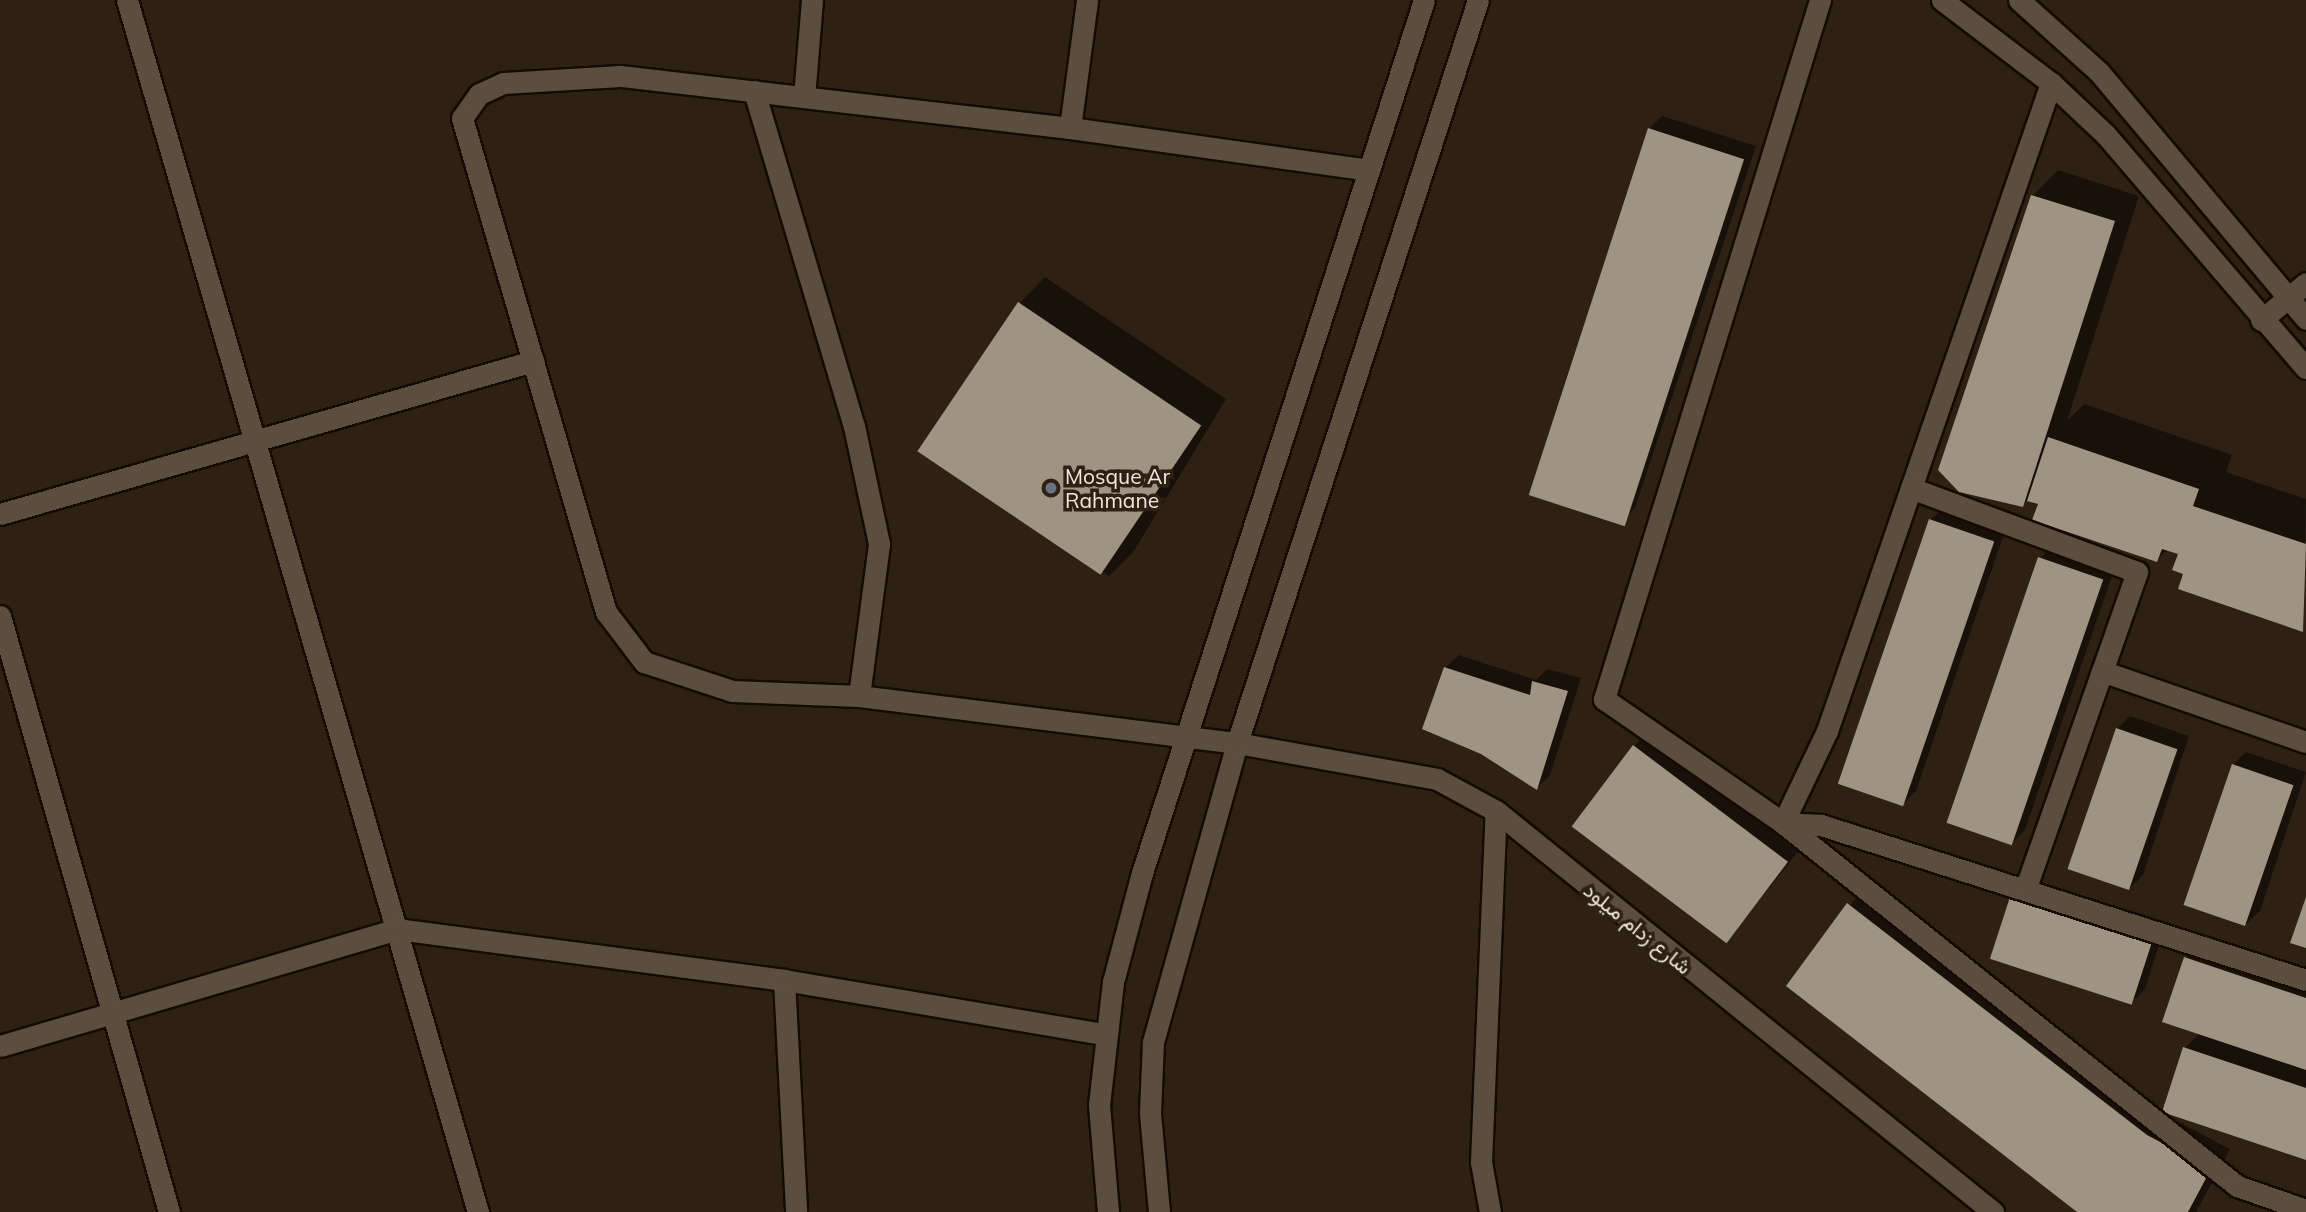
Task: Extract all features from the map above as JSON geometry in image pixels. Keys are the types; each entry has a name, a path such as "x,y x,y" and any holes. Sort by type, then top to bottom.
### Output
{"street":[{"path":"127,0 258,444 478,1212"},
{"path":"804,97 812,0"},
{"path":"1070,128 1087,0"},
{"path":"1108,1212 1099,1105 1103,1034 1142,873 1424,0"},
{"path":"1158,1212 1150,1113 1153,1042 1237,743 1479,0"},
{"path":"1820,0 1604,699 1783,823 2237,1186 2306,1210"},
{"path":"1942,0 2051,83 2106,135 2261,320 2306,368"},
{"path":"2019,0 2099,72 2306,319"},
{"name":"شارع زدام ميلود","path":"1368,170 1070,128 620,76 503,83 468,104 462,118 606,612 644,662 732,691 859,696 1237,743 1437,779 1496,811 1993,1212"},
{"path":"1783,823 1827,732 2051,83"},
{"path":"754,91 854,426 879,544 859,696"},
{"path":"2261,320 2306,283"},
{"path":"0,514 258,444 533,362"},
{"path":"1911,488 2137,572 2025,890"},
{"path":"0,616 169,1212"},
{"path":"2102,671 2306,742"},
{"path":"1490,1212 1481,1162 1496,811"},
{"path":"1783,823 1821,825 2306,980"},
{"path":"0,1046 397,929 785,980 1103,1034"},
{"path":"785,980 796,1212"}],"building":[{"path":"1648,128 1744,159 1625,526 1529,495"},
{"path":"2031,195 2115,221 2023,507 1959,492 1938,470"},
{"path":"1018,302 1201,426 1101,575 917,451"},
{"path":"2048,437 2199,489 2193,506 2306,544 2303,632 2178,589 2183,574 2172,570 2178,554 2162,549 2157,562 2032,520 2038,504 2027,501"},
{"path":"1929,519 1994,541 1903,806 1838,784"},
{"path":"2038,557 2103,579 2012,845 1947,823"},
{"path":"1444,667 1530,695 1532,681 1568,691 1537,790 1481,754 1422,729"},
{"path":"2116,728 2177,749 2129,890 2067,869"},
{"path":"1633,745 1788,862 1727,943 1572,826"},
{"path":"2232,764 2293,785 2245,926 2183,905"},
{"path":"2010,897 2152,943 2132,1005 1990,959"},
{"path":"2306,897 2306,948 2290,943"},
{"path":"1847,903 2147,1135 2211,1169 2188,1212 2077,1212 1786,986"},
{"path":"2184,957 2306,998 2306,1070 2162,1022"},
{"path":"2183,1047 2306,1088 2306,1160 2162,1112"}],"place":[{"name":"Mosque Ar Rahmane","path":"1051,488"}]}
